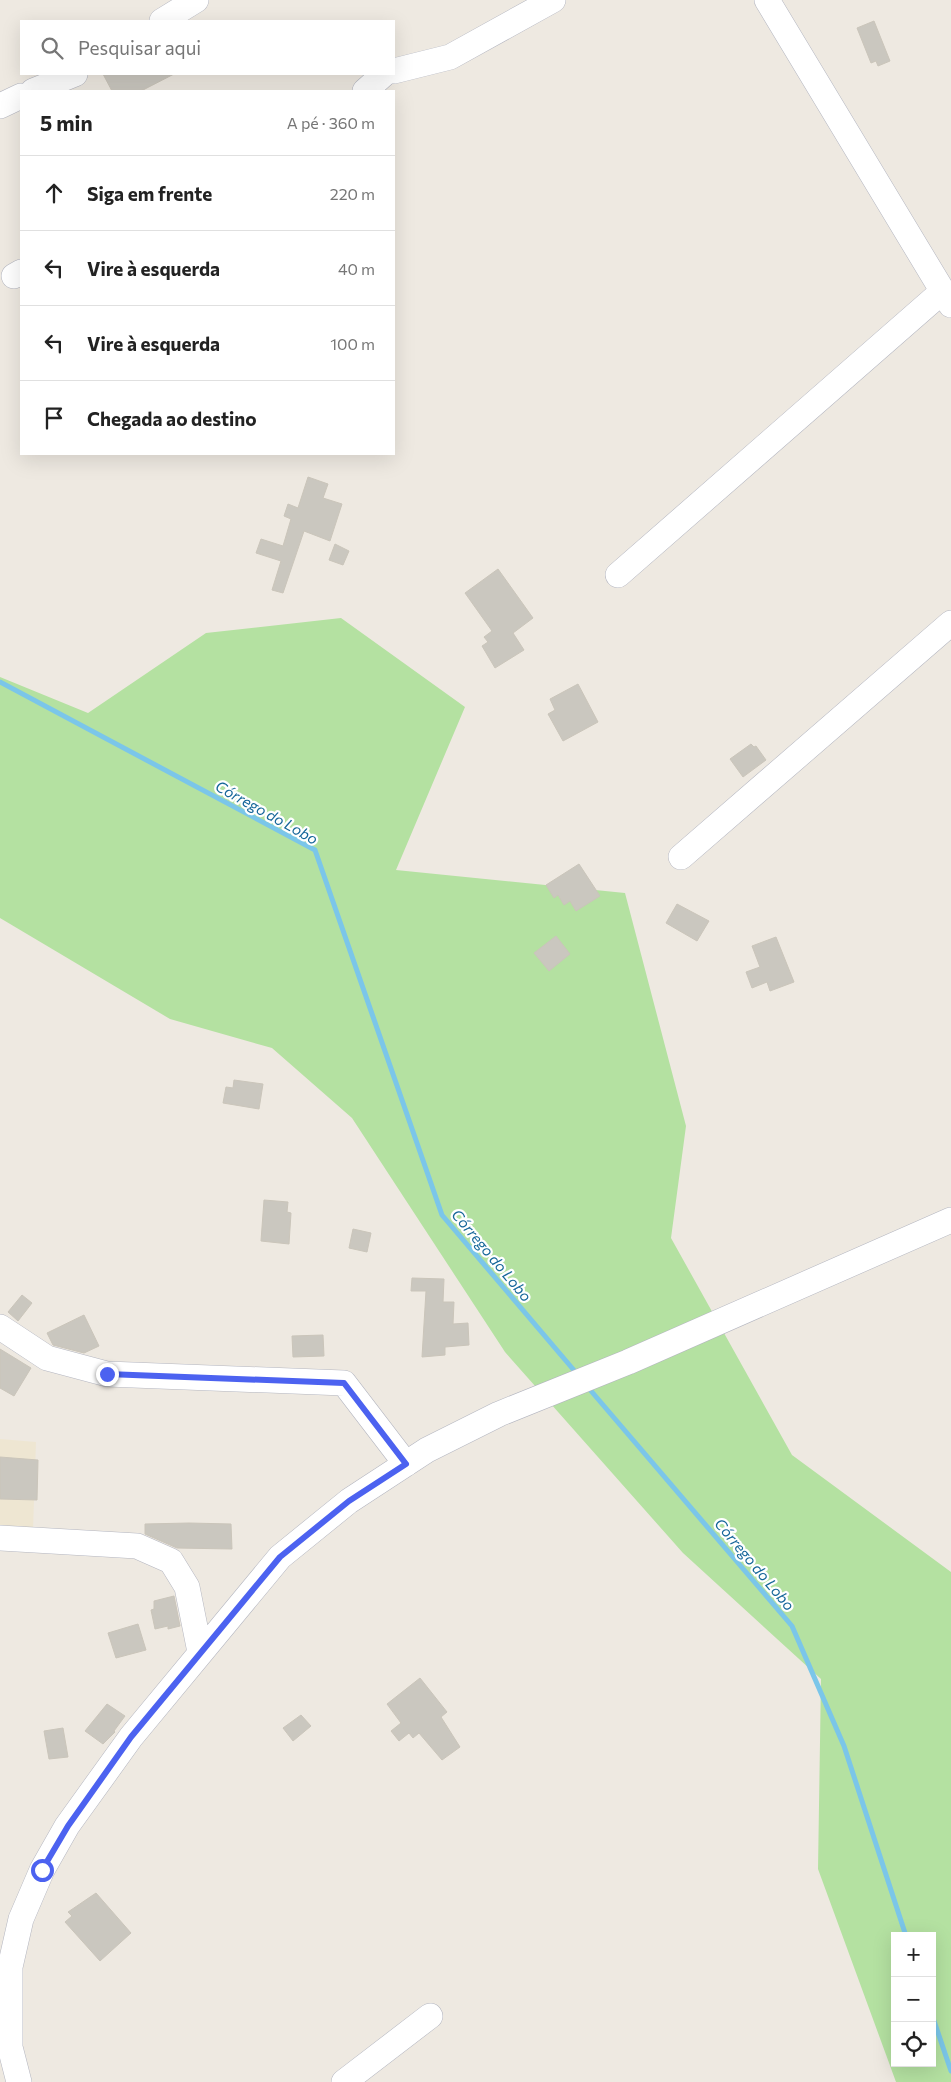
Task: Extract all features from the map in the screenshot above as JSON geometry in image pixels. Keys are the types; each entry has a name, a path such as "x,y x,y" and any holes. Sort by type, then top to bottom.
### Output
{"street":[{"path":"164,20 196,0"},
{"path":"395,71 450,57 553,0"},
{"path":"618,575 947,298 767,0"},
{"path":"35,90 72,75"},
{"path":"366,90 383,75"},
{"path":"0,106 20,96"},
{"path":"681,858 951,623"},
{"path":"19,2082 10,2047 10,1967 21,1919 42,1870 68,1826 131,1737 280,1557 349,1501 427,1450 499,1414 628,1362 951,1220"},
{"path":"0,1326 47,1358 107,1374 344,1383 406,1464"},
{"path":"0,1538 137,1546 171,1561 187,1587 200,1652"},
{"path":"344,2082 430,2016"}],"shaded area":[{"path":"0,1439 36,1442 33,1530 0,1527"}],"green space":[{"path":"341,618 465,707 396,870 625,893 686,1126 671,1238 792,1455 951,1572 951,2082 896,2082 818,1869 821,1679 683,1553 505,1352 352,1118 272,1048 170,1019 0,918 0,677 88,713 206,633"}],"building":[{"path":"874,21 890,61 878,66 876,61 871,63 857,28"},
{"path":"104,75 172,75 143,90 111,90"},
{"path":"308,477 328,484 323,498 342,504 330,541 304,531 283,593 272,590 281,561 256,553 261,539 283,546 291,519 284,516 288,504 298,508"},
{"path":"335,544 349,551 343,565 329,560"},
{"path":"498,569 533,618 513,633 524,650 495,668 482,646 488,642 484,637 492,631 465,593"},
{"path":"578,684 598,722 563,741 548,714 555,710 550,699"},
{"path":"751,744 754,747 756,746 766,760 743,777 730,759"},
{"path":"579,864 600,896 576,911 570,901 564,905 558,895 554,898 546,885"},
{"path":"677,904 709,921 697,941 666,923"},
{"path":"556,936 570,954 549,971 534,953"},
{"path":"776,937 794,982 770,991 767,982 752,988 746,972 760,967 752,946"},
{"path":"234,1080 263,1084 259,1109 223,1103 226,1087 233,1088"},
{"path":"264,1200 288,1202 287,1212 291,1213 289,1244 261,1241"},
{"path":"353,1229 371,1233 367,1252 349,1248"},
{"path":"412,1278 444,1279 443,1302 454,1302 453,1324 468,1323 469,1345 445,1347 445,1355 422,1357 426,1291 411,1291"},
{"path":"22,1295 32,1303 18,1321 8,1312"},
{"path":"84,1315 99,1346 84,1353 53,1345 47,1333"},
{"path":"323,1335 324,1356 293,1357 292,1336"},
{"path":"0,1349 31,1368 14,1396 0,1388"},
{"path":"0,1457 38,1460 37,1500 0,1499"},
{"path":"145,1524 231,1524 232,1549 177,1548 145,1534"},
{"path":"174,1596 180,1626 168,1629 168,1626 155,1629 151,1610 154,1609 154,1601"},
{"path":"138,1624 146,1650 116,1658 108,1633"},
{"path":"420,1678 447,1712 441,1717 460,1747 442,1760 419,1733 413,1738 409,1733 399,1741 391,1731 401,1723 387,1704"},
{"path":"107,1704 125,1716 115,1732 103,1744 85,1731"},
{"path":"301,1715 311,1726 293,1741 283,1728"},
{"path":"63,1728 68,1757 49,1759 44,1731"},
{"path":"96,1893 131,1933 100,1961 65,1922 72,1916 68,1912"}],"waterway":[{"name":"Córrego do Lobo","path":"0,682 315,850 442,1215 578,1375"},
{"name":"Córrego do Lobo","path":"586,1385 792,1626 844,1746 905,1932"},
{"name":"Córrego do Lobo","path":"934,2022 951,2071"}],"route":[{"path":"42,1870 68,1826 131,1737 280,1557 349,1501 406,1464 344,1383 107,1374"}]}
